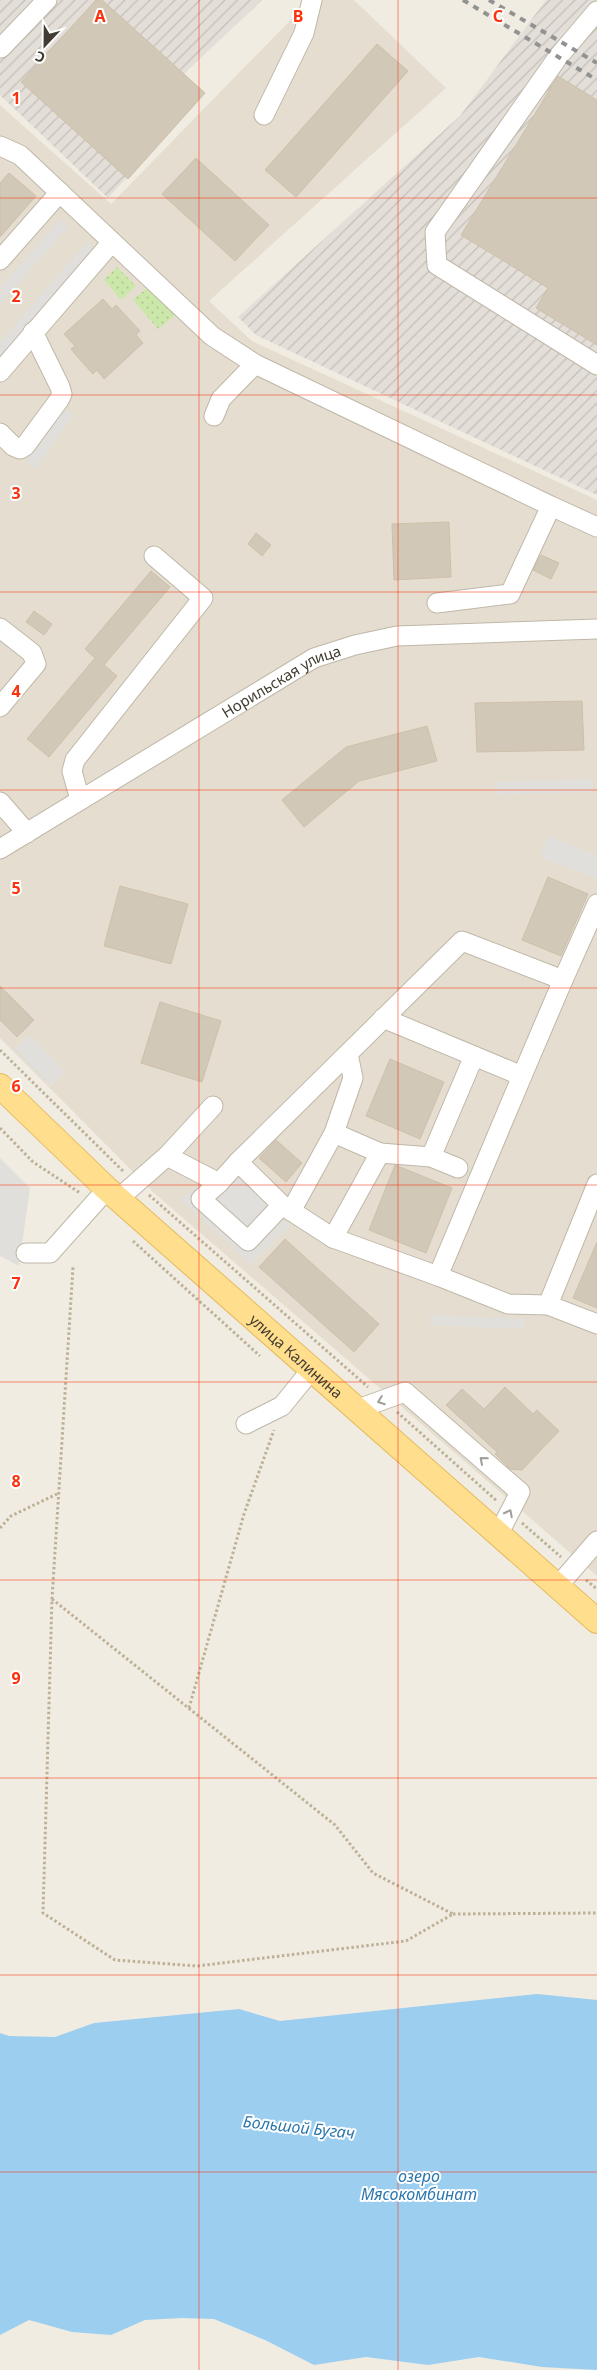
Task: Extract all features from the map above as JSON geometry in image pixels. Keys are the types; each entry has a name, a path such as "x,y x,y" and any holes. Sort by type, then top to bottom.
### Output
{"main road":[{"name":"улица Калинина","path":"0,1086 106,1197 312,1369 597,1621"}],"street":[{"path":"1,48 47,0"},
{"path":"264,114 304,33 312,0"},
{"path":"597,11 558,57 436,232 437,265 597,365"},
{"path":"0,146 20,155 212,336 256,364 597,528"},
{"path":"0,260 60,192"},
{"path":"0,372 112,242"},
{"path":"0,433 13,446 20,449 25,446 62,394 33,332"},
{"path":"214,416 221,399 256,364"},
{"path":"437,604 510,594 551,506"},
{"path":"80,800 72,771 74,760 203,598 154,556"},
{"path":"0,628 32,654 36,664 0,707"},
{"name":"Норильская улица","path":"0,849 314,658 355,645 397,636 597,629"},
{"path":"0,802 27,833"},
{"path":"438,1276 597,904"},
{"path":"348,1054 353,1078 334,1133 287,1208 248,1241 201,1199 462,941 563,980"},
{"path":"384,1018 522,1076"},
{"path":"431,1157 474,1056"},
{"path":"26,1253 50,1253 106,1197 167,1156 213,1106"},
{"path":"334,1133 380,1153 431,1157 458,1168"},
{"path":"333,1238 380,1153"},
{"path":"167,1156 219,1183"},
{"path":"238,1162 287,1208 333,1238 508,1304 548,1305 597,1324"},
{"path":"548,1305 597,1184"},
{"path":"246,1424 282,1406 312,1369"},
{"path":"358,1409 405,1392 520,1492 498,1535"},
{"path":"557,1587 597,1541"}],"path":[{"path":"0,1128 33,1162 78,1191 106,1197"},
{"path":"129,1238 260,1356"},
{"path":"73,1267 52,1598 42,1913 115,1960 196,1966 406,1941 453,1914"},
{"path":"292,1320 597,1589"},
{"path":"188,1708 244,1514 282,1406"},
{"path":"0,1528 11,1516 57,1494"},
{"path":"52,1598 335,1825 373,1873 453,1914 597,1913"}],"shaded area":[{"path":"0,0 262,0 184,74 205,93 108,198 0,95"},
{"path":"310,0 354,0 446,88 209,301 252,341 597,500 597,1576 153,1192 0,1038 0,105 111,204"},
{"path":"546,0 597,0 597,495 256,335 238,317 460,116"},
{"path":"60,219 68,227 0,305 0,288"},
{"path":"87,242 96,250 0,360 0,342"},
{"path":"64,408 73,415 35,469 25,463"},
{"path":"592,779 592,792 495,795 495,782"},
{"path":"549,836 597,856 597,879 540,857"},
{"path":"29,1035 65,1072 51,1086 15,1049"},
{"path":"0,1158 30,1188 19,1266 0,1256"},
{"path":"223,1164 290,1225 251,1264 180,1200"},
{"path":"430,1315 524,1319 524,1329 430,1325"}],"green space":[{"path":"117,267 136,286 121,300 104,280"},
{"path":"149,286 177,314 158,329 133,300"}],"water":[{"name":"озеро Мясокомбинат","path":"537,1994 597,2000 597,2370 542,2367 479,2357 428,2365 366,2357 314,2365 265,2340 214,2319 145,2320 111,2335 72,2332 29,2320 0,2335 0,2033 9,2036 55,2037 94,2023 239,2009 280,2021"}],"building":[{"path":"96,0 102,0 205,93 128,179 21,82"},
{"path":"377,44 408,71 296,197 265,170"},
{"path":"558,76 597,100 597,345 536,308 548,288 461,235"},
{"path":"196,158 269,225 235,261 162,194"},
{"path":"9,173 36,196 0,237 0,183"},
{"path":"103,299 112,309 116,305 140,331 136,335 143,343 104,379 97,370 93,374 82,362 71,349 75,346 64,334"},
{"path":"449,522 451,577 394,580 392,524"},
{"path":"256,533 271,545 262,556 248,544"},
{"path":"541,555 559,563 551,579 533,570"},
{"path":"151,571 170,587 104,665 117,676 49,757 27,739 95,658 85,649"},
{"path":"34,611 52,624 44,635 26,622"},
{"path":"582,701 584,750 477,752 475,703"},
{"path":"427,726 437,761 359,781 304,827 282,800 346,747"},
{"path":"548,877 588,894 561,956 522,940"},
{"path":"120,886 188,904 171,964 104,946"},
{"path":"0,986 34,1020 17,1037 0,1020"},
{"path":"160,1002 221,1021 202,1082 141,1063"},
{"path":"390,1059 444,1082 420,1139 366,1116"},
{"path":"276,1140 302,1163 286,1182 259,1158"},
{"path":"395,1165 452,1188 426,1253 369,1230"},
{"path":"285,1239 379,1324 354,1352 259,1267"},
{"path":"597,1242 597,1308 573,1298"},
{"path":"505,1387 533,1414 537,1410 559,1431 522,1470 510,1469 495,1454 497,1452 446,1405 462,1389 484,1409"}],"railway":[{"path":"463,0 597,80"},
{"path":"489,0 597,63"}],"water label":[{"name":"Большой Бугач","path":"299,2127"}]}
